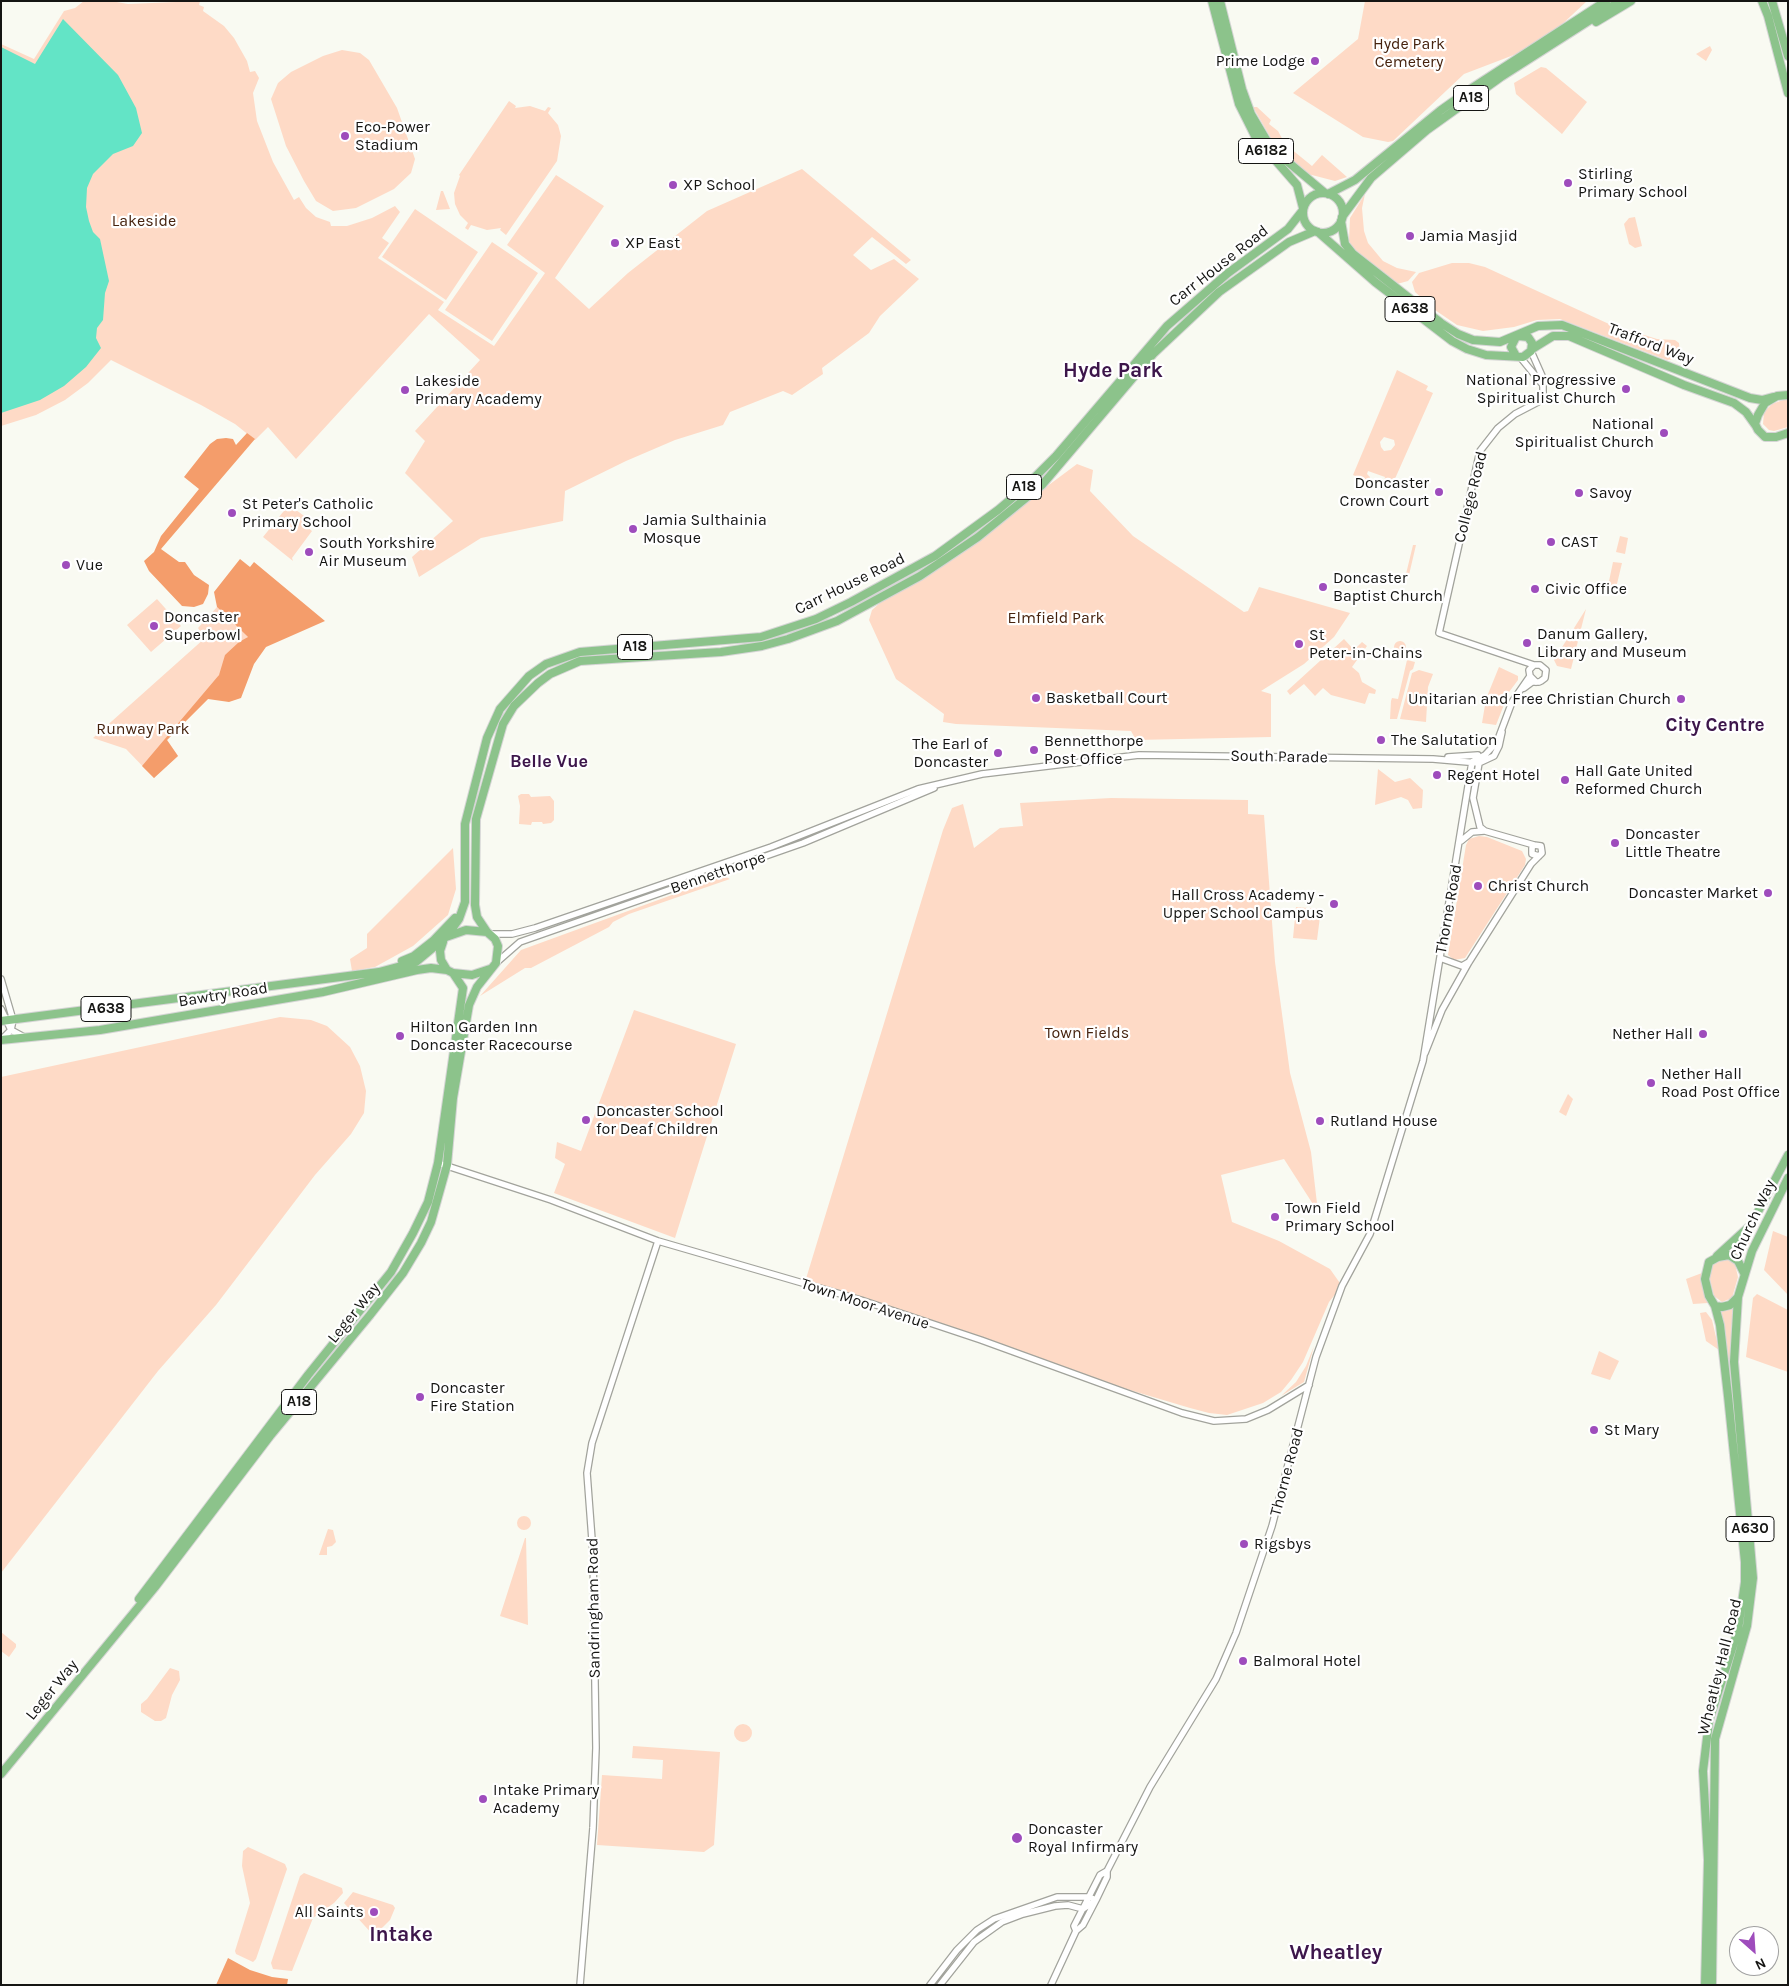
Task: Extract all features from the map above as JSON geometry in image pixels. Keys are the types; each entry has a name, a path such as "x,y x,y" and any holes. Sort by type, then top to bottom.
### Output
{"highway":[{"name":"A6182","path":"1212,1 1238,104 1261,145 1297,185 1303,209"},
{"name":"A6182","path":"1220,1 1242,89 1251,114 1276,152 1327,193"},
{"name":"A18","path":"1327,193 1355,180 1441,110 1606,1"},
{"name":"A18","path":"1342,219 1359,192 1388,162 1454,109 1540,51 1620,1"},
{"name":"A18","path":"1540,51 1631,1"},
{"path":"1762,1 1768,16 1788,93"},
{"path":"1772,1 1788,56"},
{"path":"1327,193 1340,203 1342,219 1334,229 1317,232 1305,222 1303,209 1309,199 1327,193"},
{"name":"Carr House Road","path":"445,939 463,909 466,891 465,824 487,738 500,709 529,676 546,664 580,652 761,637 816,619 935,556 998,510 1024,488 1056,456 1167,326 1228,273 1283,233 1303,209"},
{"name":"Trafford Way","path":"1342,219 1345,244 1353,254 1441,323 1473,340 1500,342 1538,326 1562,325 1750,398 1762,400 1775,396"},
{"name":"Carr House Road","path":"488,933 477,917 475,904 476,819 503,724 514,706 538,683 550,674 580,662 721,652 762,646 788,639 836,621 920,576 978,537 1042,485 1154,353 1218,292 1281,247 1317,232"},
{"name":"Trafford Way","path":"1317,232 1353,265 1452,341 1486,355 1518,357 1526,356 1552,336 1569,336 1684,385 1734,403 1746,412 1756,426"},
{"path":"1518,357 1510,347 1518,336 1531,340 1532,350"},
{"path":"1756,426 1760,410 1775,396 1788,389"},
{"name":"A638","path":"1775,396 1788,395"},
{"name":"A638","path":"1756,426 1765,436 1776,437 1788,433"},
{"name":"Bawtry Road","path":"379,972 414,956 433,941 463,909"},
{"path":"466,930 488,933 498,946 495,965 472,975 450,972 441,960 440,951 445,939 466,930"},
{"name":"Bawtry Road","path":"3,1021 379,972 416,962 445,939"},
{"name":"Leger Way","path":"1,1774 155,1587 270,1436 403,1273 432,1222 447,1165 453,1098 469,1005 477,987 495,965"},
{"name":"Bawtry Road","path":"1,1040 100,1030 300,996 424,969 450,972"},
{"name":"Leger Way","path":"123,1624 151,1580 391,1272 428,1202 438,1163 463,988 450,972"},
{"name":"Church Way","path":"1712,1260 1751,1225 1788,1155"},
{"name":"Church Way","path":"1744,1273 1759,1234 1788,1178"},
{"path":"1712,1260 1729,1255 1738,1260 1744,1273"},
{"name":"Wheatley Hall Road","path":"1705,1985 1708,1860 1703,1771 1709,1721 1738,1630 1745,1582 1745,1562 1720,1326 1705,1280 1706,1270 1712,1260"},
{"name":"Wheatley Hall Road","path":"1712,1985 1715,1739 1747,1626 1753,1578 1734,1362 1738,1297 1744,1273"},
{"path":"1715,1306 1730,1305 1738,1297"},
{"path":"1719,1365 1726,1387"}],"street":[{"path":"1532,350 1543,378 1544,387"},
{"path":"1518,357 1544,387"},
{"name":"College Road","path":"1506,657 1439,634 1480,451 1498,428 1515,414 1538,402 1543,395 1544,387"},
{"path":"1506,657 1543,666 1546,673 1544,680 1532,682 1517,694"},
{"path":"1506,657 1536,682"},
{"path":"1475,760 1485,755 1497,742 1517,694 1534,665"},
{"path":"1475,760 1494,756 1499,746 1502,732"},
{"name":"Bennetthorpe","path":"488,933 512,934 535,928 771,846 918,790 982,774 1124,756"},
{"name":"South Parade","path":"1124,756 1475,760"},
{"path":"1475,760 1474,798 1480,827 1486,831"},
{"name":"Thorne Road","path":"1424,1055 1475,760"},
{"name":"Bennetthorpe","path":"495,965 520,942 803,843 943,784"},
{"path":"1461,842 1472,832 1486,831"},
{"name":"Thorne Road","path":"1076,1931 1074,1926 1100,1875 1106,1871 1150,1787 1216,1679 1230,1648 1272,1526 1326,1326 1342,1286 1370,1234 1424,1055 1442,1010 1469,962 1531,864 1539,856 1532,854 1534,845 1486,831"},
{"path":"1440,958 1462,966 1469,962"},
{"path":"1,979 14,1020 11,1030 1,1040"},
{"path":"1,1009 3,1021 11,1030 26,1038"},
{"name":"Town Moor Avenue","path":"438,1163 551,1200 658,1241 861,1300 981,1340 1182,1413 1214,1421 1232,1421 1254,1417 1292,1397 1294,1393 1309,1385"},
{"name":"Sandringham Road","path":"580,1985 593,1828 596,1748 593,1553 587,1473 592,1443 658,1241"},
{"path":"1292,1397 1305,1400"},
{"name":"Thorne Road","path":"1051,1985 1076,1931 1083,1925 1096,1900 1107,1877 1106,1871"},
{"path":"930,1985 957,1950 977,1930 994,1919 1057,1897 1089,1897 1096,1900"},
{"path":"940,1985 974,1942 1002,1922 1023,1914 1055,1906 1068,1905 1083,1909 1096,1900"}],"green space":[{"name":"Lakeside","path":"84,1 111,1 128,4 200,1 199,5 204,7 203,11 224,26 234,38 247,61 250,72 255,71 259,78 253,93 257,121 273,162 294,200 299,197 306,208 316,217 330,222 331,226 347,226 372,218 395,206 400,212 382,238 389,243 378,258 444,302 438,310 494,346 545,273 507,245 556,175 604,206 555,278 589,309 628,273 707,211 802,169 911,260 906,264 872,237 853,255 871,270 894,259 919,279 880,316 869,333 822,368 823,374 792,395 783,391 730,412 723,425 675,440 626,461 565,491 563,521 481,538 419,577 412,557 453,521 405,473 425,441 415,431 480,360 429,314 296,459 268,427 255,440 235,424 201,405 111,360 88,383 65,400 36,415 1,426 1,44 34,59 64,11 75,8"},
{"name":"Hyde Park Cemetery","path":"1365,1 1587,1 1557,29 1519,53 1464,74 1393,141 1388,142 1363,137 1293,93 1358,39"},
{"path":"1710,46 1712,50 1706,61 1696,54"},
{"name":"Eco-Power Stadium","path":"342,50 360,53 369,60 397,108 415,159 411,173 394,189 356,208 333,211 316,201 304,181 286,146 271,99 278,83 291,72 323,56"},
{"path":"1541,67 1546,68 1587,102 1562,134 1516,94 1514,83"},
{"path":"509,101 516,106 515,108 530,106 545,111 548,107 551,108 548,113 558,125 561,136 557,161 506,235 500,230 501,228 487,230 471,225 468,230 465,228 468,223 460,215 455,204 454,193 459,175"},
{"path":"1253,107 1257,107 1271,120 1269,124 1278,131 1285,144 1312,166 1322,155 1347,177 1335,181 1308,174 1276,147"},
{"path":"441,191 443,191 450,209 436,210"},
{"path":"1365,194 1362,208 1364,231 1368,243 1383,261 1397,268 1416,272 1408,281 1397,284 1354,251 1349,241 1350,218"},
{"path":"415,209 478,252 446,300 382,257"},
{"path":"1635,217 1642,246 1635,248 1629,244 1624,224 1629,218"},
{"path":"492,242 538,273 492,341 445,310"},
{"path":"1452,263 1469,263 1485,267 1609,324 1657,339 1675,340 1679,343 1680,353 1674,359 1667,360 1560,319 1537,320 1514,327 1483,331 1457,325 1435,310 1415,292 1412,282 1419,273"},
{"path":"1397,370 1428,386 1426,390 1433,393 1390,490 1375,484 1378,480 1384,481 1385,477 1368,471 1367,474 1370,477 1370,482 1353,475","holes":["1384,437 1394,440 1395,445 1391,450 1384,451 1380,442"]},
{"path":"1788,400 1788,427 1774,431 1769,430 1763,424 1764,412 1772,404"},
{"name":"Elmfield Park","path":"1077,464 1093,470 1090,491 1133,536 1244,612 1248,611 1259,587 1350,613 1334,637 1304,664 1261,691 1271,694 1271,737 1136,740 1131,731 943,722 944,714 896,679 869,620 872,610 892,592 975,540"},
{"path":"287,507 292,507 311,521 307,527 312,531 292,558 293,561 263,537"},
{"path":"1620,536 1628,538 1625,554 1616,552"},
{"path":"1413,545 1416,545 1409,575 1406,574"},
{"path":"1613,562 1622,563 1616,588 1608,586"},
{"name":"Doncaster Superbowl","path":"157,599 181,626 151,652 127,625"},
{"name":"Runway Park","path":"217,607 248,637 219,675 208,699 167,740 178,756 154,778 126,749 93,738 205,638 198,628"},
{"path":"1586,609 1571,669 1557,666 1554,660"},
{"path":"1344,639 1354,650 1362,642 1367,646 1352,667 1359,673 1362,682 1376,690 1375,694 1369,693 1365,704 1331,695 1323,688 1315,696 1304,684 1290,695 1287,691"},
{"path":"1398,641 1402,641 1406,647 1402,653 1398,653 1394,649 1394,645"},
{"path":"1407,660 1415,662 1413,669 1410,671 1397,719 1390,719 1391,701 1392,698 1398,699"},
{"path":"1499,667 1518,676 1518,680 1509,692 1496,725 1482,723 1486,699"},
{"path":"1419,670 1433,674 1428,687 1426,722 1400,719 1412,673"},
{"path":"1072,736 1091,738 1091,744 1072,746"},
{"path":"1378,769 1395,782 1410,778 1423,790 1422,808 1413,809 1408,800 1401,797 1375,805"},
{"path":"529,794 531,797 550,796 554,801 554,820 551,823 543,824 542,822 532,822 531,825 519,824 520,806 518,796"},
{"name":"Town Fields","path":"1111,798 1248,800 1248,814 1264,815 1275,962 1290,1073 1311,1152 1318,1212 1284,1159 1221,1175 1232,1222 1279,1241 1330,1269 1342,1286 1329,1302 1303,1362 1281,1392 1263,1403 1227,1415 1190,1408 1036,1362 805,1282 943,830 952,808 963,804 974,848 1000,828 1023,826 1020,803"},
{"path":"1479,836 1487,837 1522,851 1526,859 1525,865 1465,958 1454,960 1448,955 1466,845 1469,839"},
{"path":"453,848 456,889 448,915 413,946 375,967 352,971 350,959 367,948 367,934"},
{"path":"724,876 730,879 629,914 613,922 609,927 531,968 525,968 480,996 521,950"},
{"path":"1296,907 1321,909 1317,940 1293,938"},
{"path":"634,1010 736,1044 675,1238 554,1193 565,1164 555,1158 557,1142 581,1151"},
{"path":"280,1017 311,1020 327,1026 350,1047 360,1066 366,1091 364,1113 351,1134 315,1175 216,1305 158,1371 1,1573 1,1077"},
{"path":"1568,1094 1573,1099 1566,1116 1559,1112"},
{"path":"1773,1231 1788,1237 1788,1295 1764,1270"},
{"path":"1748,1240 1750,1242 1741,1259 1733,1253"},
{"path":"1727,1259 1735,1264 1738,1277 1732,1298 1722,1302 1714,1296 1709,1275 1714,1263"},
{"path":"1702,1273 1702,1285 1708,1303 1693,1304 1686,1279"},
{"path":"1757,1294 1788,1310 1788,1372 1746,1357 1753,1298"},
{"path":"1734,1307 1731,1331 1731,1368 1728,1368 1720,1310"},
{"path":"1706,1312 1712,1320 1719,1350 1706,1341 1700,1313"},
{"path":"1314,1346 1304,1382 1281,1396 1296,1382 1306,1366"},
{"path":"1599,1351 1619,1361 1610,1380 1591,1374"},
{"path":"524,1516 529,1518 531,1523 529,1528 524,1530 519,1528 517,1523 519,1518"},
{"path":"328,1529 333,1530 336,1542 332,1546 327,1547 327,1555 319,1555"},
{"path":"526,1538 528,1625 500,1616"},
{"path":"1,1632 16,1644 9,1657 1,1651"},
{"path":"170,1668 179,1671 180,1680 172,1695 166,1718 161,1721 155,1721 141,1712 141,1704 147,1699"},
{"path":"743,1724 749,1727 752,1733 749,1739 743,1742 737,1739 734,1733 737,1727"},
{"path":"633,1746 720,1752 714,1845 704,1852 597,1845 602,1775 662,1779 663,1760 632,1758"},
{"path":"248,1847 285,1864 287,1869 256,1959 253,1962 236,1954 235,1951 250,1903 242,1866 243,1851"},
{"path":"304,1873 342,1888 343,1893 334,1903 313,1918 292,1971 273,1969 271,1963 300,1876"},
{"path":"353,1892 393,1905 395,1908 390,1920 374,1936 344,1903"}],"shaded area":[{"name":"Lakeside","path":"63,19 118,75 136,108 142,133 133,146 113,154 93,174 87,188 86,207 89,221 93,232 100,239 109,281 105,293 103,320 97,328 96,338 101,348 86,367 64,386 40,400 1,413 1,47 35,64"},
{"path":"247,433 255,439 161,549 179,562 185,562 194,575 209,585 208,594 203,604 194,607 182,606 149,571 144,561 154,552 161,536 199,489 184,477 210,444 217,439 226,438 233,439 236,445"},
{"path":"240,559 250,567 254,562 325,621 266,647 254,664 241,698 229,702 208,699 167,740 178,756 154,778 142,766 219,675 225,655 239,642 248,637 217,607 214,592"},
{"path":"228,1958 250,1970 272,1977 288,1979 287,1985 216,1985"}],"place":[{"name":"Prime Lodge","path":"1315,61"},
{"name":"Eco-Power Stadium","path":"345,136"},
{"name":"Stirling Primary School","path":"1568,183"},
{"name":"XP School","path":"673,185"},
{"name":"Jamia Masjid","path":"1410,236"},
{"name":"XP East","path":"615,243"},
{"name":"National Progressive Spiritualist Church","path":"1626,389"},
{"name":"Lakeside Primary Academy","path":"405,390"},
{"name":"National Spiritualist Church","path":"1664,433"},
{"name":"Doncaster Crown Court","path":"1439,492"},
{"name":"Savoy","path":"1579,493"},
{"name":"St Peter's Catholic Primary School","path":"232,513"},
{"name":"Jamia Sulthainia Mosque","path":"633,529"},
{"name":"CAST","path":"1551,542"},
{"name":"South Yorkshire Air Museum","path":"309,552"},
{"name":"Vue","path":"66,565"},
{"name":"Doncaster Baptist Church","path":"1323,587"},
{"name":"Civic Office","path":"1535,589"},
{"name":"Doncaster Superbowl","path":"154,626"},
{"name":"Danum Gallery, Library and Museum","path":"1527,643"},
{"name":"St Peter-in-Chains","path":"1299,644"},
{"name":"Basketball Court","path":"1036,698"},
{"name":"Unitarian and Free Christian Church","path":"1681,699"},
{"name":"The Salutation","path":"1381,740"},
{"name":"Bennetthorpe Post Office","path":"1034,750"},
{"name":"The Earl of Doncaster","path":"998,753"},
{"name":"Regent Hotel","path":"1437,775"},
{"name":"Hall Gate United Reformed Church","path":"1565,780"},
{"name":"Doncaster Little Theatre","path":"1615,843"},
{"name":"Christ Church","path":"1478,886"},
{"name":"Doncaster Market","path":"1768,893"},
{"name":"Hall Cross Academy - Upper School Campus","path":"1334,904"},
{"name":"Nether Hall","path":"1703,1034"},
{"name":"Hilton Garden Inn Doncaster Racecourse","path":"400,1036"},
{"name":"Nether Hall Road Post Office","path":"1651,1083"},
{"name":"Doncaster School for Deaf Children","path":"586,1120"},
{"name":"Rutland House","path":"1320,1121"},
{"name":"Town Field Primary School","path":"1275,1217"},
{"name":"Doncaster Fire Station","path":"420,1397"},
{"name":"St Mary","path":"1594,1430"},
{"name":"Rigsbys","path":"1244,1544"},
{"name":"Balmoral Hotel","path":"1243,1661"},
{"name":"Intake Primary Academy","path":"483,1799"},
{"name":"Doncaster Royal Infirmary","path":"1017,1838"},
{"name":"All Saints","path":"374,1912"}],"district":[{"name":"Hyde Park","path":"1113,371"},
{"name":"City Centre","path":"1715,726"},
{"name":"Belle Vue","path":"549,762"},
{"name":"Intake","path":"401,1935"},
{"name":"Wheatley","path":"1336,1953"}]}
